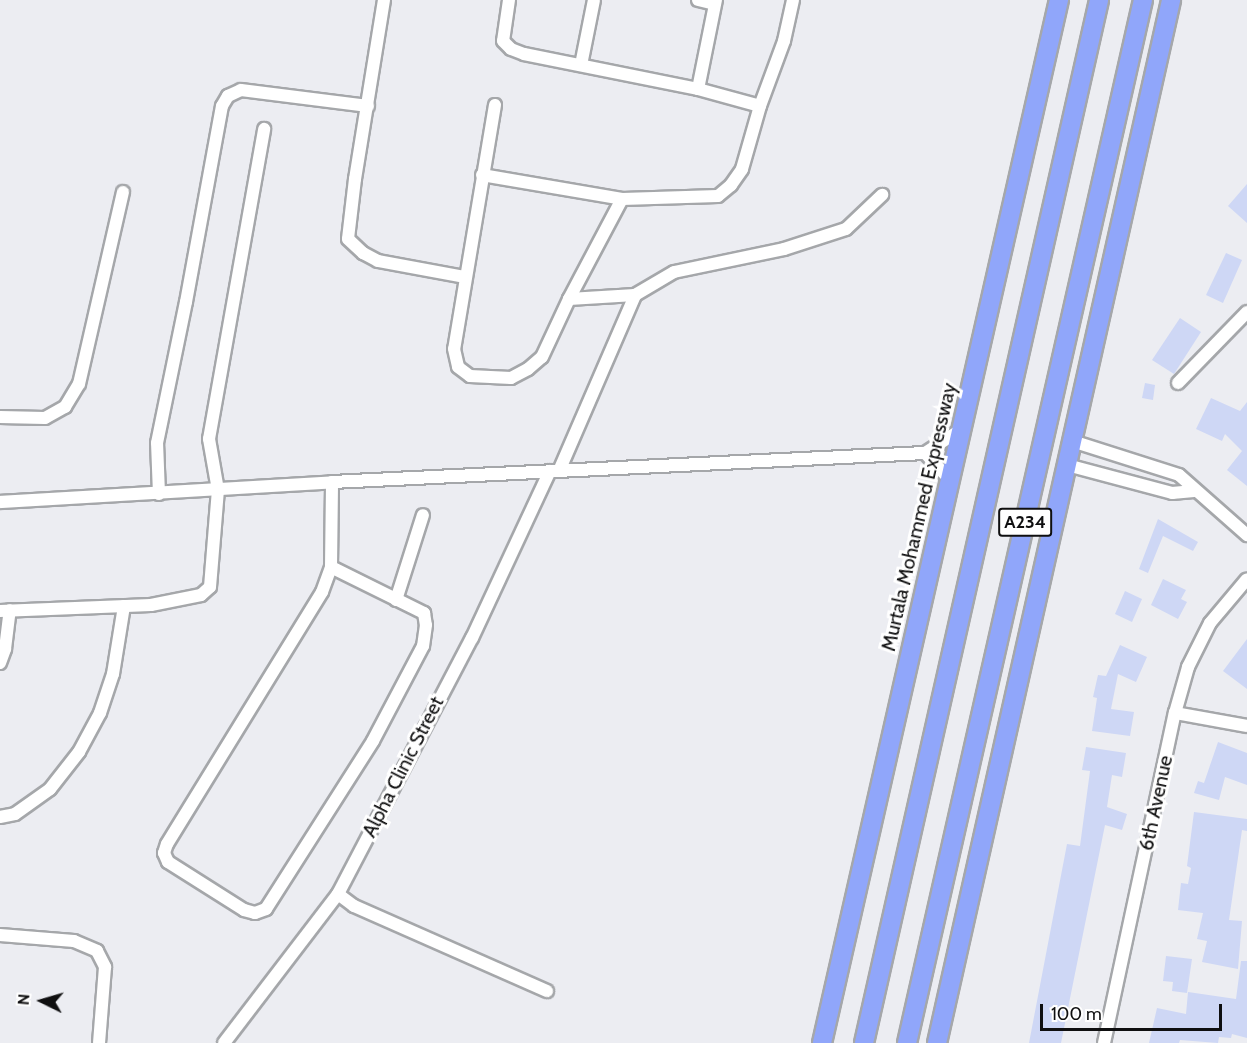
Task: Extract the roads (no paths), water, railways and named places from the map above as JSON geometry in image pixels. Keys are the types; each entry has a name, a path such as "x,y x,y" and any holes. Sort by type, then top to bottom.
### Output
{"highway":[{"name":"Murtala Mohammed Expressway","path":"824,1043 1059,0"},
{"name":"A234","path":"864,1043 1099,0"},
{"name":"A234","path":"907,1043 1143,0"},
{"path":"938,1043 1171,0"}],"street":[{"path":"384,0 369,106 355,178 348,239 363,253 378,261 464,277"},
{"path":"508,0 503,41 524,54 698,89 759,106"},
{"path":"581,65 594,0"},
{"path":"698,0 715,2 698,89"},
{"path":"482,175 622,199 718,196 731,185 742,169 759,106 784,40 793,0"},
{"path":"159,494 157,443 222,106 228,96 241,90 369,106"},
{"path":"495,105 464,277 454,349 458,367 470,376 511,378 528,369 542,357 569,299 622,199"},
{"path":"0,663 5,649 5,610 151,605 201,595 210,587 218,490 209,439 264,129"},
{"path":"0,417 45,418 65,407 79,384 123,192"},
{"path":"569,299 635,295 674,272 784,249 846,229 882,195"},
{"name":"Alpha Clinic Street","path":"224,1043 338,894 471,638 554,471 635,295"},
{"path":"1178,383 1247,312"},
{"path":"0,502 332,482 926,453 963,429"},
{"path":"1072,441 1179,475 1194,491 1247,535"},
{"path":"926,453 951,481"},
{"path":"1067,465 1172,493 1194,491"},
{"path":"331,567 423,613 426,626 423,646 373,741 266,909 255,913 244,910 168,862 164,853 167,844 322,592 331,567 332,482"},
{"path":"396,600 423,515"},
{"name":"6th Avenue","path":"1104,1043 1175,713 1188,667 1210,623 1247,579"},
{"path":"0,817 15,814 50,789 79,752 100,713 113,674 124,606"},
{"path":"1175,713 1247,726"},
{"path":"338,894 354,906 547,991"},
{"path":"0,935 74,941 97,951 105,967 99,1043"}]}
